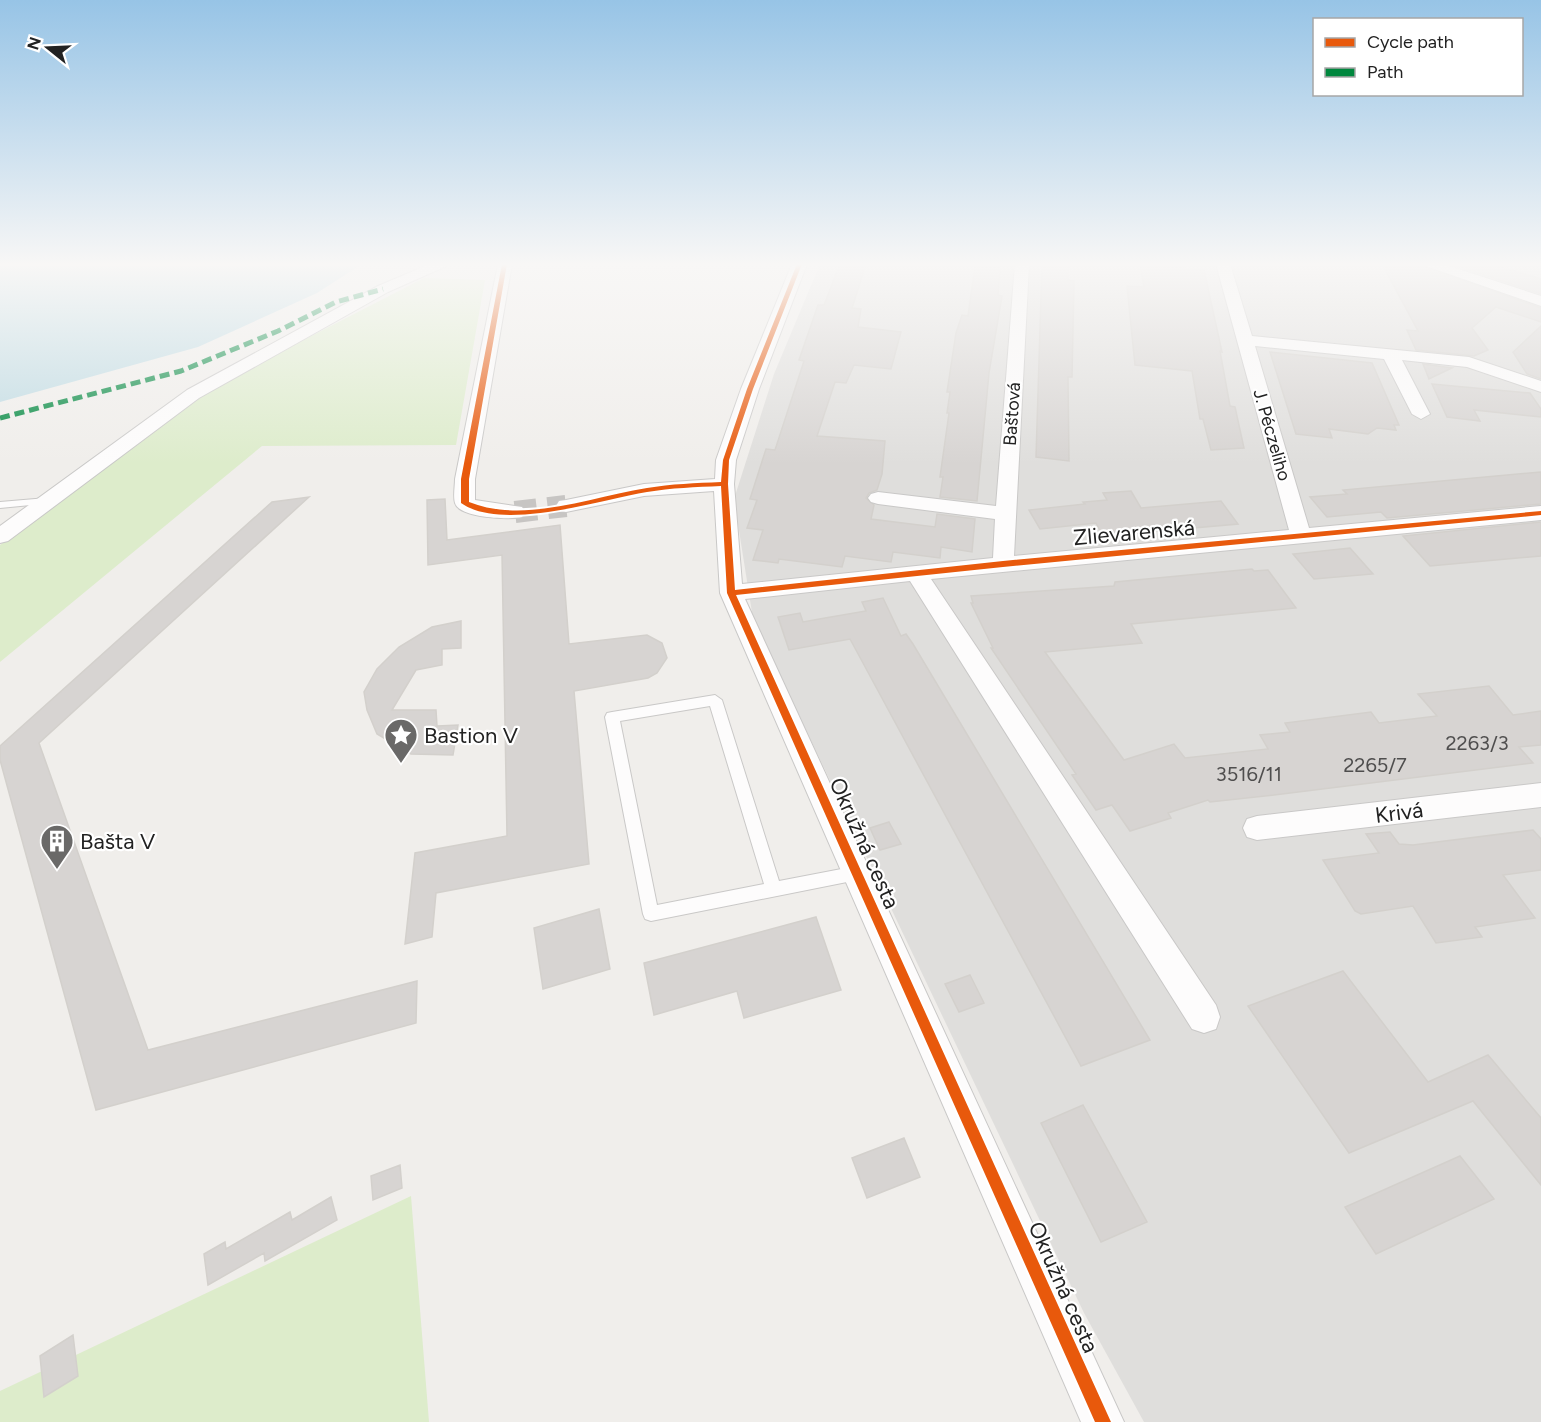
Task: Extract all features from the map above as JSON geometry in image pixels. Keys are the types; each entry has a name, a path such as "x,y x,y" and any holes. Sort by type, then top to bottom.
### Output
{"street":[{"path":"0,536 193,394 307,330"},
{"path":"493,330 465,479 464,498 465,502 477,509 515,512"},
{"name":"Okružná cesta","path":"774,330 731,443 724,484 731,593 1103,1422"},
{"name":"Baštová","path":"1003,564 1018,330"},
{"name":"J. Péczeliho","path":"1242,330 1300,536"},
{"path":"1245,340 1469,362 1541,387"},
{"path":"1389,354 1422,414"},
{"path":"566,506 644,490 724,484"},
{"path":"878,498 1006,514"},
{"name":"Zlievarenská","path":"731,593 1003,564 1541,513"},
{"path":"916,573 1204,1017"},
{"name":"Krivá","path":"1257,828 1541,795"}],"lane":[{"path":"0,505 48,501"},
{"path":"773,890 715,700 612,717 651,914 773,890 857,873"}],"shaded area":[{"path":"792,330 1541,330 1541,1422 1144,1422 1084,1313 753,619 734,499 774,374"}],"green space":[{"path":"322,330 476,330 456,445 262,446 0,662 0,545 197,398"},
{"path":"411,1196 429,1422 0,1422 0,1391"}],"water":[{"path":"0,330 235,330 198,347 0,402"}],"building":[{"path":"809,330 901,332 891,369 854,365 846,383 835,382 817,436 885,441 882,474 877,490 869,493 866,498 874,505 871,519 935,527 937,514 975,519 972,552 941,547 940,558 893,552 891,562 845,556 842,567 779,559 778,563 753,560 763,530 747,528 757,500 750,499 766,449 775,450 804,361 799,360"},
{"path":"957,330 996,330 989,373 977,501 940,497 943,477 940,477 949,413 947,413 950,392 947,392"},
{"path":"1040,330 1073,330 1072,377 1068,377 1069,461 1036,457"},
{"path":"1131,330 1217,330 1230,406 1235,407 1244,448 1211,450 1203,419 1200,419 1192,371 1135,365"},
{"path":"1407,330 1474,330 1488,350 1474,356 1416,350"},
{"path":"1536,330 1541,330 1541,379 1527,374 1513,352"},
{"path":"1270,352 1372,363 1399,425 1394,425 1396,430 1377,428 1368,434 1329,429 1332,438 1296,434"},
{"path":"1423,364 1452,368 1429,379"},
{"path":"1432,384 1530,393 1541,409 1541,417 1474,410 1480,421 1447,417"},
{"path":"1541,472 1541,504 1387,518 1381,512 1327,517 1310,497 1347,494 1343,490"},
{"path":"1131,491 1141,508 1221,501 1238,524 1103,536 1096,523 1040,529 1029,510 1107,500 1103,493"},
{"name":"Bašta V","path":"309,497 39,743 148,1050 417,981 416,1023 96,1110 0,760 0,746 272,502"},
{"path":"445,499 447,540 560,525 569,644 647,635 662,643 667,658 657,673 648,678 574,691 589,864 436,893 432,937 405,944 415,853 507,836 502,555 428,565 427,500"},
{"path":"1541,522 1541,556 1430,566 1403,536"},
{"path":"1350,548 1373,574 1314,579 1293,554"},
{"path":"1252,569 1254,571 1268,570 1296,608 1131,624 1142,643 1045,652 1124,760 1174,744 1185,758 1268,749 1260,735 1290,732 1285,723 1371,712 1379,723 1437,716 1418,694 1489,686 1513,715 1541,711 1541,745 1519,747 1533,763 1274,795 1210,802 1208,800 1168,813 1171,818 1130,831 1112,805 1096,810 1072,775 1076,774 991,648 993,648 971,603 973,603 971,596 1114,586 1115,582"},
{"path":"883,598 901,636 906,634 913,644 1150,1040 1081,1066 850,639 789,650 778,617 800,613 803,622 866,611 862,602"},
{"path":"461,621 461,648 442,649 442,665 416,670 392,710 436,710 437,726 458,725 453,755 411,754 377,734 367,710 364,692 377,669 399,647 432,627"},
{"path":"889,822 901,844 880,850 870,828"},
{"path":"1533,830 1541,839 1541,870 1503,875 1535,918 1475,927 1482,937 1436,943 1413,906 1361,914 1355,911 1323,860 1379,853 1366,834 1390,832 1399,844 1413,845"},
{"path":"599,909 610,969 543,989 534,928"},
{"path":"816,917 841,990 744,1018 737,991 654,1015 644,963"},
{"path":"1343,971 1428,1082 1488,1055 1541,1118 1541,1185 1473,1101 1349,1153 1248,1006"},
{"path":"970,975 984,1003 959,1012 945,984"},
{"path":"1083,1105 1147,1222 1101,1242 1041,1123"},
{"path":"904,1138 920,1177 867,1198 852,1158"},
{"path":"1460,1156 1494,1199 1376,1254 1345,1207"},
{"path":"400,1165 402,1188 373,1200 371,1176"},
{"path":"331,1197 337,1220 265,1261 264,1253 208,1285 204,1254 225,1242 226,1249 290,1212 292,1220"},
{"path":"73,1335 78,1376 44,1397 40,1356"}],"tunnel":[{"path":"515,512 566,506"}],"marked path":[{"path":"0,418 181,371 279,330"}],"cycle path":[{"path":"493,330 465,479 465,503 482,510 528,512 646,490 724,484"},
{"path":"773,330 750,389 726,460 724,484 731,593 1103,1422"},
{"path":"731,593 1003,564 1541,513"}],"place":[{"name":"Bastion V","path":"401,764"},
{"name":"Bašta V","path":"57,870"}]}
